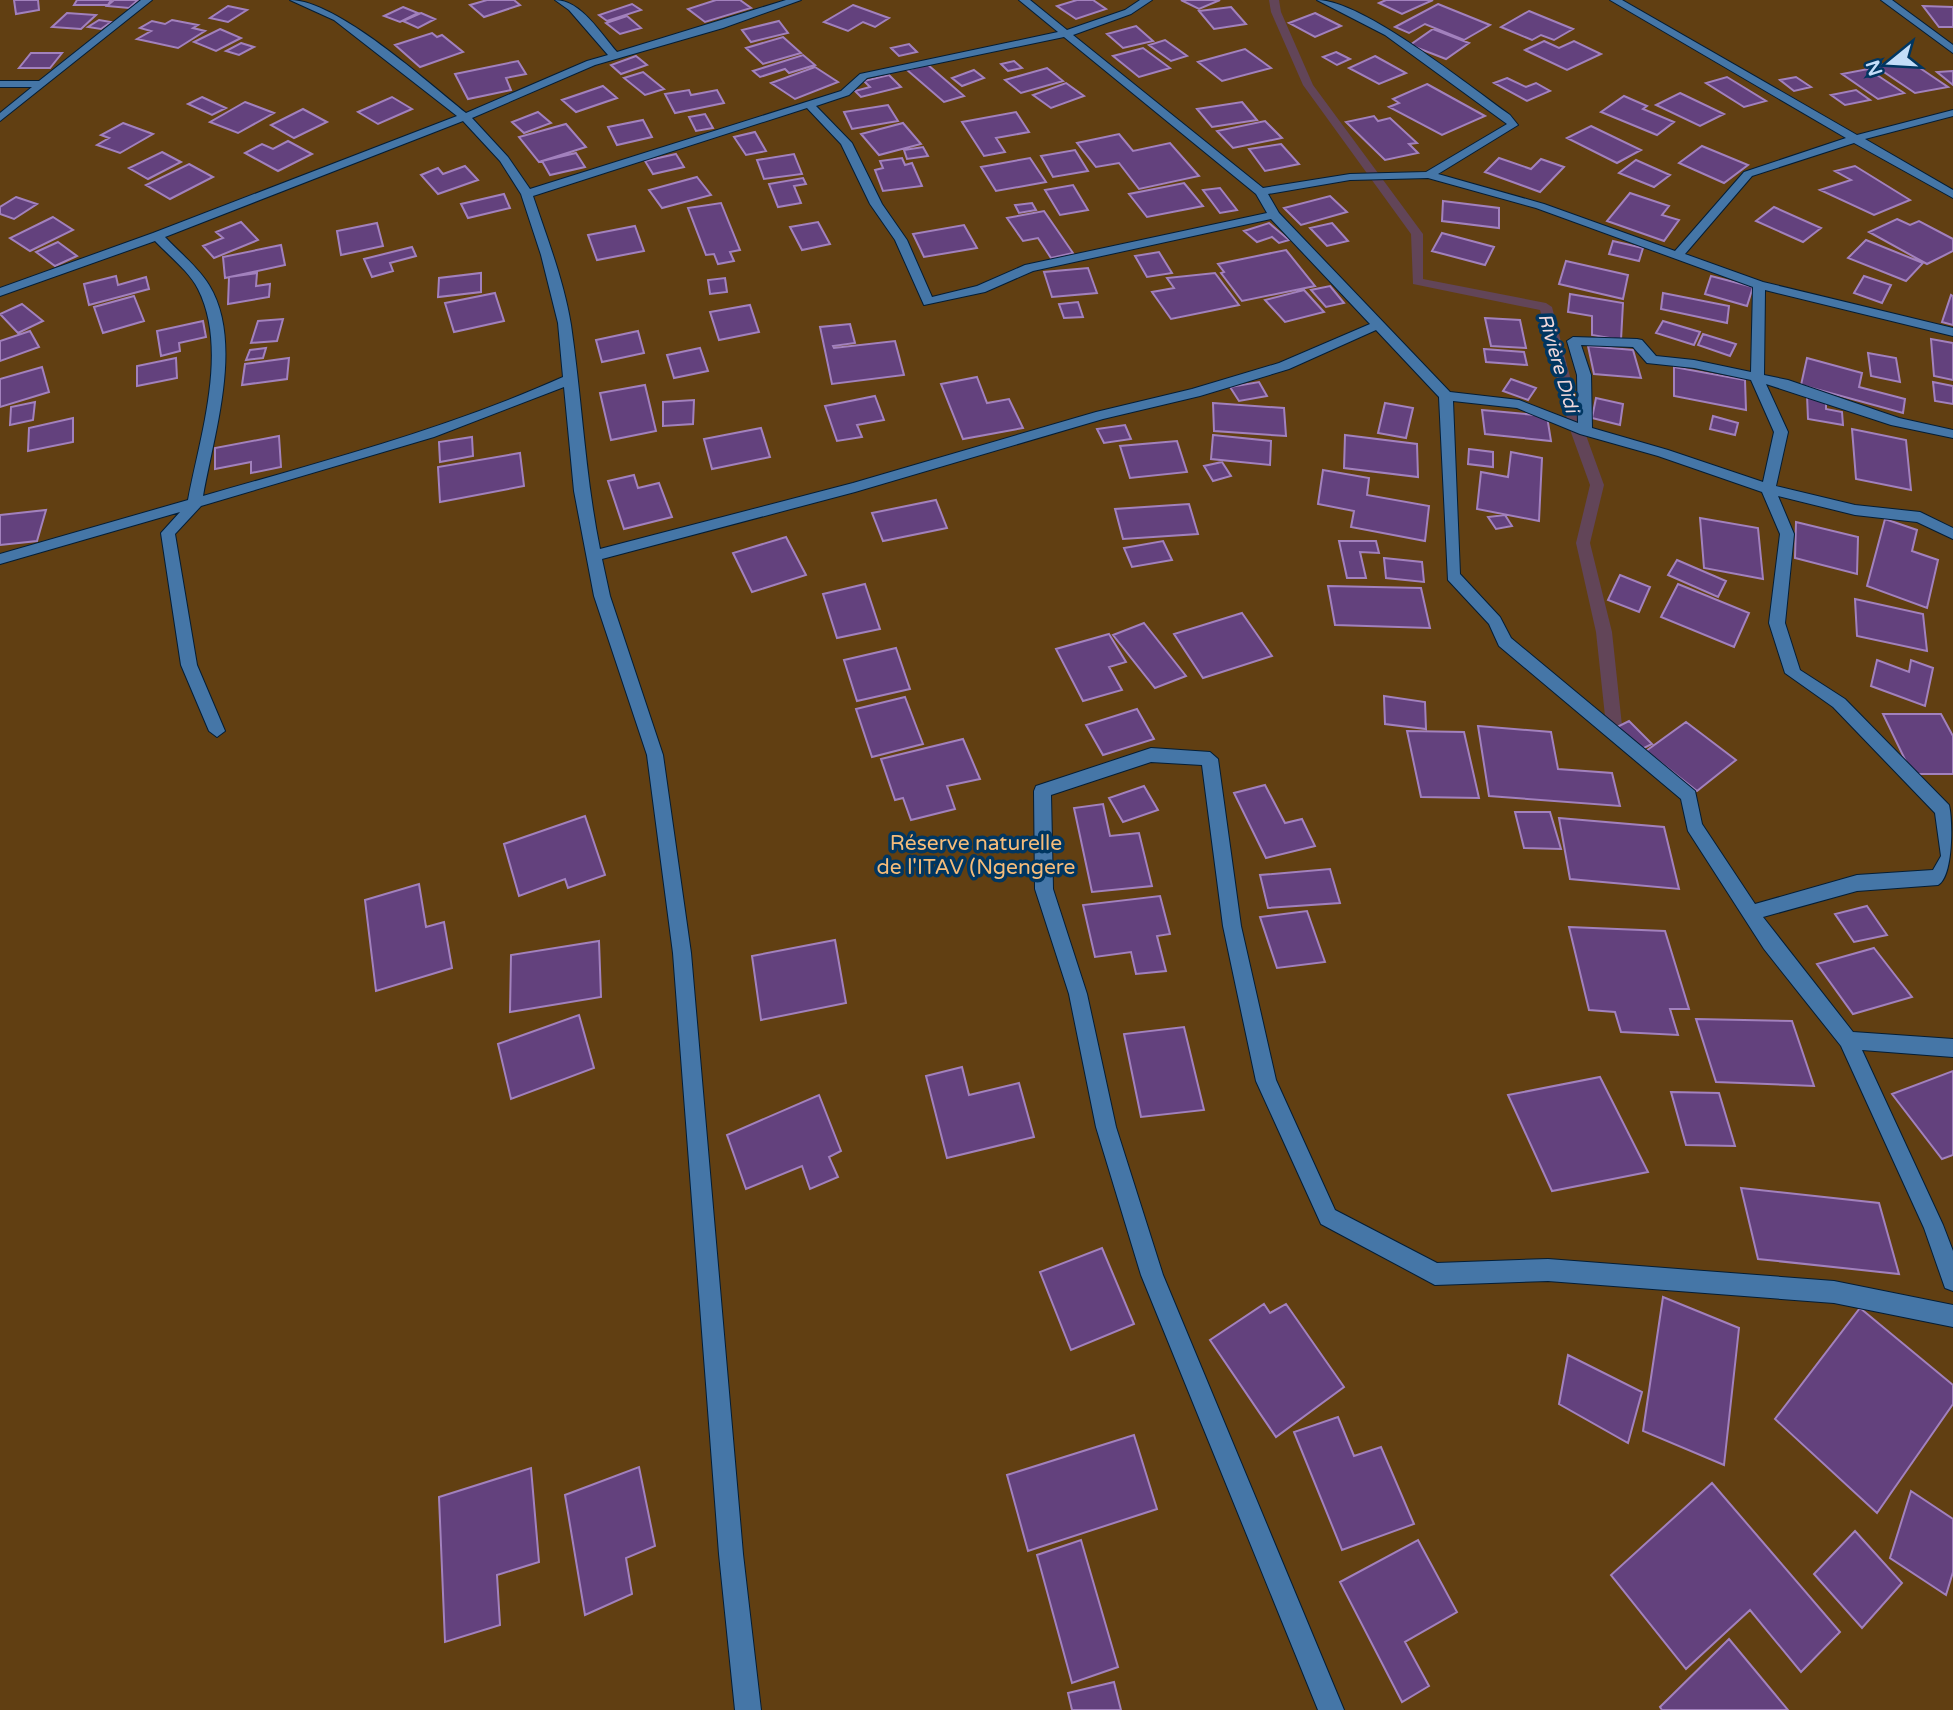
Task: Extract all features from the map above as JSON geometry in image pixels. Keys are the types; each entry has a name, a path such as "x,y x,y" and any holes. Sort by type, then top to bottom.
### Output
{"street":[{"path":"0,118 38,84 147,0"},
{"path":"295,0 337,18 464,117 503,159 527,194 564,323 580,491 602,596 655,755 678,926 730,1540 748,1710"},
{"path":"560,0 572,8 615,56"},
{"path":"0,292 157,236 464,117 591,63 719,26 796,0"},
{"path":"1024,0 1261,192 1274,215 1447,396 1518,404 1544,412 1562,423 1585,431 1663,453 1768,489 1855,509 1920,517 1953,534"},
{"path":"527,194 845,93 864,76 1065,34 1128,12 1147,0"},
{"path":"1322,0 1389,33 1506,117 1513,125 1428,175"},
{"path":"1615,0 1953,195"},
{"path":"1886,0 1953,50"},
{"path":"0,84 38,84"},
{"path":"809,104 846,142 876,204 901,240 928,302 981,289 1029,268 1274,215"},
{"path":"1678,255 1748,174 1857,138 1953,113"},
{"path":"1261,192 1350,177 1428,175 1540,206 1759,285 1953,332"},
{"path":"157,236 203,285 217,320 219,368 194,506 168,533 189,665 217,731"},
{"path":"1751,913 1857,883 1937,877 1950,857 1943,810 1839,704 1793,673 1777,623 1787,534 1768,489 1781,432 1757,378 1759,285"},
{"path":"594,556 855,487 1101,415 1208,389 1284,366 1378,325"},
{"path":"1585,431 1584,375 1573,341 1637,344 1652,360 1694,364 1783,383 1896,422 1953,435"},
{"path":"0,559 194,506 507,408 568,380"},
{"path":"1447,396 1454,576 1495,621 1505,642 1689,796 1694,826 1751,913 1809,993 1848,1040 1933,1225 1953,1280"},
{"path":"1331,1710 1152,1275 1106,1127 1078,994 1044,889 1042,791 1151,755 1210,759 1232,926 1266,1081 1328,1217 1435,1274 1548,1270 1834,1292 1953,1316"},
{"path":"1848,1040 1953,1048"}],"green space":[{"name":"Réserve naturelle de l'ITAV (Ngengere","path":"0,0 1953,0 1953,1710 0,1710"}],"building":[{"path":"14,0 38,0 39,10 16,14"},
{"path":"77,0 111,0 108,5 74,5"},
{"path":"114,0 138,0 129,8 107,6"},
{"path":"487,0 514,0 520,5 484,17 470,5"},
{"path":"716,0 740,0 751,8 705,22 688,9"},
{"path":"1077,0 1093,0 1106,9 1076,19 1057,6"},
{"path":"1181,0 1220,0 1199,9"},
{"path":"1386,0 1433,0 1402,14 1379,3"},
{"path":"632,4 641,10 607,21 599,15"},
{"path":"1438,4 1490,25 1464,40 1425,24 1409,33 1395,27"},
{"path":"853,5 889,18 875,27 863,22 848,31 824,22"},
{"path":"228,6 247,10 228,22 210,18"},
{"path":"1923,6 1953,7 1953,27 1939,27"},
{"path":"403,7 418,13 400,22 384,16"},
{"path":"1231,7 1246,24 1214,29 1199,11"},
{"path":"1529,11 1573,29 1554,40 1541,35 1532,40 1501,27"},
{"path":"67,13 96,15 81,29 52,27"},
{"path":"421,13 435,19 418,28 403,21"},
{"path":"1315,13 1341,26 1315,37 1289,23"},
{"path":"627,16 641,28 620,34 606,23"},
{"path":"99,20 111,22 101,29 88,27"},
{"path":"172,20 198,25 193,28 205,31 178,48 137,39 151,31 140,28 152,21 165,24"},
{"path":"779,21 788,33 751,42 742,30"},
{"path":"1136,26 1153,41 1123,48 1107,34"},
{"path":"220,29 241,38 216,51 194,42"},
{"path":"1433,29 1469,43 1446,59 1410,45"},
{"path":"432,33 437,37 442,35 463,52 420,67 395,45"},
{"path":"783,37 801,53 763,64 746,48"},
{"path":"1165,40 1187,56 1171,61 1149,45"},
{"path":"1544,41 1559,48 1574,41 1601,54 1567,70 1525,50"},
{"path":"241,43 254,47 239,55 226,51"},
{"path":"909,44 917,52 899,56 891,48"},
{"path":"1143,48 1170,68 1139,77 1113,56"},
{"path":"1245,49 1271,68 1222,81 1198,62"},
{"path":"1336,52 1350,59 1337,65 1323,57"},
{"path":"31,53 62,53 50,68 19,68"},
{"path":"803,55 815,65 789,73 785,69 760,77 753,71"},
{"path":"636,56 647,65 621,74 611,65"},
{"path":"1375,56 1406,73 1379,84 1349,68"},
{"path":"1908,60 1948,87 1915,93 1875,66"},
{"path":"518,61 526,74 506,78 511,90 468,99 455,74"},
{"path":"1014,61 1022,68 1008,71 1001,64"},
{"path":"927,64 964,96 944,102 907,70"},
{"path":"815,67 838,82 795,99 771,83"},
{"path":"1047,68 1063,81 1021,93 1005,80"},
{"path":"1868,69 1904,93 1878,99 1842,74"},
{"path":"974,70 984,78 962,86 952,78"},
{"path":"1953,71 1953,85 1937,72"},
{"path":"643,72 664,89 645,95 624,78"},
{"path":"889,75 901,87 861,97 855,91 870,87 864,81"},
{"path":"1727,77 1766,101 1744,107 1706,83"},
{"path":"1796,77 1811,87 1794,91 1780,80"},
{"path":"1507,78 1526,87 1536,83 1550,91 1527,101 1494,83"},
{"path":"1066,83 1084,96 1051,108 1033,95"},
{"path":"1427,84 1485,116 1442,135 1389,107 1399,103 1393,99"},
{"path":"603,86 617,98 576,112 562,100"},
{"path":"689,90 691,95 717,90 724,103 675,113 665,94"},
{"path":"1856,90 1870,100 1845,105 1831,95"},
{"path":"1680,93 1724,114 1700,126 1656,105"},
{"path":"1624,96 1647,106 1643,109 1674,122 1657,135 1601,112"},
{"path":"202,97 226,108 212,115 188,104"},
{"path":"392,97 412,109 378,124 358,112"},
{"path":"245,102 274,113 238,133 210,122"},
{"path":"1242,102 1257,120 1212,127 1197,109"},
{"path":"888,105 898,121 852,129 844,112"},
{"path":"303,109 327,122 294,138 271,125"},
{"path":"538,112 551,123 524,133 512,122"},
{"path":"1016,112 1029,132 996,138 1005,152 984,156 962,122"},
{"path":"705,114 713,128 696,131 689,117"},
{"path":"1374,116 1378,121 1390,118 1417,143 1409,144 1418,153 1385,160 1346,122"},
{"path":"643,120 652,137 617,145 608,127"},
{"path":"1265,121 1282,138 1233,148 1217,131"},
{"path":"123,123 153,134 120,153 97,145 109,138 101,135"},
{"path":"903,123 921,144 879,155 861,134"},
{"path":"566,124 586,147 539,162 519,137"},
{"path":"1591,126 1641,150 1617,163 1567,138"},
{"path":"755,132 766,151 746,155 734,137"},
{"path":"1119,134 1133,151 1170,143 1199,176 1139,189 1119,163 1096,167 1077,143"},
{"path":"288,141 312,154 278,171 245,153 262,144 273,149"},
{"path":"1281,144 1299,164 1265,171 1249,149"},
{"path":"1702,146 1748,165 1724,183 1679,163"},
{"path":"923,147 928,156 907,159 904,150"},
{"path":"1075,150 1088,171 1053,177 1041,156"},
{"path":"162,152 181,162 148,179 129,168"},
{"path":"576,153 585,167 550,175 542,161"},
{"path":"676,154 684,167 653,174 645,161"},
{"path":"794,154 802,174 764,179 757,160"},
{"path":"902,158 905,165 912,163 922,186 883,191 875,170 883,168 880,161"},
{"path":"1030,158 1046,182 996,191 981,167"},
{"path":"1499,158 1531,169 1541,159 1564,167 1540,192 1485,172"},
{"path":"1636,160 1670,175 1654,187 1619,173"},
{"path":"189,164 213,177 170,199 146,185"},
{"path":"465,166 478,180 438,194 421,175 438,168 443,174"},
{"path":"1855,166 1910,200 1874,215 1820,190 1851,180 1835,171"},
{"path":"697,177 711,195 662,208 649,190"},
{"path":"803,178 806,184 794,186 801,203 778,207 769,184"},
{"path":"1184,183 1203,206 1147,217 1129,194"},
{"path":"1073,185 1088,210 1060,215 1045,190"},
{"path":"1220,188 1237,210 1220,213 1203,190"},
{"path":"1630,193 1669,206 1662,215 1679,220 1664,241 1607,221"},
{"path":"504,194 510,208 468,218 461,204"},
{"path":"1330,196 1347,212 1301,225 1284,208"},
{"path":"16,197 37,204 14,219 0,214 0,207"},
{"path":"1443,201 1499,208 1499,228 1442,221"},
{"path":"721,203 740,250 730,252 734,261 718,264 714,254 706,255 688,208"},
{"path":"1032,203 1036,210 1019,213 1015,205"},
{"path":"1774,207 1821,228 1803,242 1756,221"},
{"path":"1044,211 1073,253 1051,258 1038,238 1023,241 1007,218"},
{"path":"53,217 73,230 30,251 10,238"},
{"path":"1897,219 1910,225 1919,221 1953,239 1953,251 1927,264 1869,232"},
{"path":"241,222 258,240 214,258 203,246 223,238 216,232"},
{"path":"818,222 830,244 802,250 790,227"},
{"path":"377,223 383,246 341,255 337,231"},
{"path":"1269,223 1289,240 1279,243 1272,237 1257,242 1244,231"},
{"path":"1332,223 1348,241 1327,246 1310,228"},
{"path":"964,225 977,248 924,257 913,234"},
{"path":"635,226 644,251 597,260 588,235"},
{"path":"1442,233 1494,247 1485,265 1432,251"},
{"path":"1866,240 1923,263 1906,281 1848,258"},
{"path":"1613,241 1643,248 1639,261 1609,254"},
{"path":"58,242 77,256 55,266 36,252"},
{"path":"281,245 285,265 225,278 223,257"},
{"path":"412,247 416,256 390,263 393,271 372,277 364,259"},
{"path":"1286,250 1315,286 1242,301 1221,273 1224,272 1218,264"},
{"path":"1159,252 1172,273 1147,277 1135,256"},
{"path":"1566,261 1628,275 1623,299 1559,284"},
{"path":"1088,268 1097,293 1052,297 1044,272"},
{"path":"257,273 256,286 270,284 269,297 228,304 229,277"},
{"path":"481,273 481,292 438,297 439,278"},
{"path":"1215,273 1239,305 1171,319 1152,292 1174,288 1167,278"},
{"path":"116,276 118,285 146,277 149,289 89,305 84,284"},
{"path":"1711,276 1753,287 1747,306 1705,294"},
{"path":"1864,276 1891,285 1882,303 1854,293"},
{"path":"725,278 727,292 710,294 708,280"},
{"path":"1330,286 1344,303 1326,307 1311,290"},
{"path":"1304,290 1324,312 1285,322 1265,300"},
{"path":"495,293 504,321 454,332 445,303"},
{"path":"1663,293 1729,306 1727,323 1661,309"},
{"path":"1570,294 1623,303 1621,340 1592,335 1592,316 1568,312"},
{"path":"1951,295 1953,296 1953,325 1942,322"},
{"path":"134,296 144,321 103,333 94,307"},
{"path":"1078,302 1083,317 1064,318 1059,304"},
{"path":"22,304 43,321 18,333 0,314"},
{"path":"750,305 759,332 719,340 710,312"},
{"path":"1485,318 1520,320 1526,348 1491,346"},
{"path":"283,319 277,341 251,343 258,321"},
{"path":"203,321 206,337 179,343 180,351 161,356 157,331"},
{"path":"1663,321 1700,332 1694,345 1656,333"},
{"path":"850,324 855,343 833,346 834,348 895,341 904,375 832,384 820,327"},
{"path":"30,331 39,347 0,361 0,341"},
{"path":"638,331 644,353 602,362 596,340"},
{"path":"1703,334 1736,344 1730,356 1698,345"},
{"path":"1931,339 1953,343 1953,380 1934,376"},
{"path":"1588,346 1633,350 1641,378 1594,374"},
{"path":"266,348 263,358 246,360 250,350"},
{"path":"700,348 708,371 674,378 667,355"},
{"path":"1484,349 1524,352 1527,365 1486,362"},
{"path":"1868,353 1896,358 1900,382 1871,376"},
{"path":"176,358 177,378 137,386 137,366"},
{"path":"289,358 287,379 242,385 245,364"},
{"path":"1807,358 1862,373 1859,387 1905,399 1903,413 1801,385"},
{"path":"42,367 49,392 0,407 0,379"},
{"path":"1674,367 1745,380 1746,410 1674,396"},
{"path":"977,377 987,403 1009,399 1023,428 963,439 941,384"},
{"path":"1511,379 1536,388 1528,400 1503,391"},
{"path":"1259,382 1267,396 1239,401 1230,387"},
{"path":"1933,382 1953,386 1953,404 1935,401"},
{"path":"645,385 656,431 611,440 600,393"},
{"path":"1807,395 1826,399 1826,409 1842,412 1843,425 1808,419"},
{"path":"875,396 884,420 857,425 862,437 837,441 825,406"},
{"path":"1596,398 1623,404 1620,425 1592,418"},
{"path":"694,400 693,424 663,426 663,402"},
{"path":"35,402 33,420 10,425 11,407"},
{"path":"1213,403 1284,408 1286,436 1214,431"},
{"path":"1385,403 1413,408 1406,438 1378,433"},
{"path":"1482,410 1547,416 1551,441 1485,434"},
{"path":"1713,416 1738,423 1735,435 1710,429"},
{"path":"73,418 73,442 28,451 29,428"},
{"path":"1125,425 1131,439 1104,443 1097,429"},
{"path":"761,428 770,457 712,469 704,439"},
{"path":"1852,429 1906,440 1911,490 1856,479"},
{"path":"1213,435 1271,441 1270,465 1211,459"},
{"path":"1345,435 1417,444 1418,477 1344,468"},
{"path":"279,436 281,467 251,473 251,462 215,469 215,448"},
{"path":"472,437 473,456 440,462 439,442"},
{"path":"1177,441 1187,472 1130,478 1120,446"},
{"path":"1469,449 1493,452 1493,467 1468,464"},
{"path":"1511,452 1542,458 1539,521 1477,509 1481,472 1508,477"},
{"path":"520,453 524,486 440,502 438,467"},
{"path":"1222,462 1231,476 1213,481 1204,466"},
{"path":"1323,470 1369,478 1367,495 1429,506 1425,541 1351,527 1354,511 1318,504"},
{"path":"634,475 638,488 659,483 672,517 624,529 608,481"},
{"path":"936,500 947,528 883,541 872,513"},
{"path":"1189,504 1198,534 1123,539 1115,509"},
{"path":"46,510 37,541 0,545 0,515"},
{"path":"1505,515 1512,526 1496,529 1488,517"},
{"path":"1700,518 1758,528 1763,579 1704,568"},
{"path":"1885,519 1917,530 1912,551 1938,560 1927,608 1867,586"},
{"path":"1796,522 1858,537 1857,574 1795,558"},
{"path":"786,537 806,575 752,592 733,553"},
{"path":"1163,541 1172,560 1132,567 1124,548"},
{"path":"1339,541 1376,541 1379,553 1360,552 1366,578 1347,578"},
{"path":"1384,558 1422,562 1424,582 1386,578"},
{"path":"1677,560 1726,581 1718,597 1668,575"},
{"path":"1620,575 1650,587 1639,612 1608,600"},
{"path":"865,584 880,629 837,638 823,594"},
{"path":"1678,584 1749,613 1734,647 1661,617"},
{"path":"1328,586 1421,588 1430,628 1335,625"},
{"path":"1855,599 1923,614 1927,651 1857,636"},
{"path":"1242,613 1272,656 1203,678 1174,634"},
{"path":"1144,623 1186,676 1155,688 1113,635"},
{"path":"1109,634 1126,662 1109,667 1122,690 1083,701 1056,649"},
{"path":"896,648 910,689 857,701 844,660"},
{"path":"1877,660 1909,672 1911,660 1933,668 1925,706 1871,686"},
{"path":"1384,696 1425,702 1426,729 1385,724"},
{"path":"905,697 923,744 872,757 856,709"},
{"path":"1137,709 1154,739 1103,755 1086,725"},
{"path":"1883,714 1941,714 1953,736 1953,774 1912,774"},
{"path":"1629,721 1652,744 1638,751 1615,728"},
{"path":"1686,722 1736,760 1697,791 1646,751"},
{"path":"1478,726 1551,732 1558,769 1612,773 1620,806 1489,796"},
{"path":"1407,731 1464,732 1479,798 1421,797"},
{"path":"963,739 980,779 947,786 955,809 911,820 903,798 895,800 881,759"},
{"path":"1265,785 1285,823 1302,819 1315,846 1266,858 1234,793"},
{"path":"1144,786 1158,810 1123,822 1109,798"},
{"path":"1103,804 1110,836 1139,833 1152,886 1092,892 1074,808"},
{"path":"1515,812 1550,812 1561,849 1524,848"},
{"path":"585,816 605,875 568,888 565,879 519,896 504,844"},
{"path":"1559,818 1664,827 1679,889 1570,879"},
{"path":"1330,869 1340,903 1268,908 1260,875"},
{"path":"419,884 426,927 444,922 452,968 376,991 365,900"},
{"path":"1160,896 1170,934 1157,936 1166,971 1136,974 1131,952 1095,957 1083,905"},
{"path":"1867,906 1887,935 1854,942 1835,914"},
{"path":"1307,911 1325,962 1277,968 1260,917"},
{"path":"1569,927 1665,931 1689,1009 1670,1009 1678,1035 1621,1032 1615,1012 1589,1010"},
{"path":"835,940 846,1003 761,1020 752,956"},
{"path":"599,941 601,997 510,1012 511,955"},
{"path":"1874,948 1912,997 1853,1014 1817,964"},
{"path":"579,1015 594,1068 511,1099 498,1044"},
{"path":"1696,1019 1792,1021 1814,1086 1716,1082"},
{"path":"1184,1027 1204,1110 1141,1117 1124,1034"},
{"path":"962,1067 969,1095 1019,1083 1034,1137 947,1158 926,1076"},
{"path":"1953,1071 1953,1155 1942,1159 1892,1094"},
{"path":"1600,1077 1648,1172 1552,1191 1508,1095"},
{"path":"1671,1092 1719,1093 1735,1146 1686,1145"},
{"path":"819,1095 841,1151 829,1157 838,1177 810,1189 802,1166 746,1189 727,1135"},
{"path":"1741,1188 1879,1203 1899,1274 1758,1259"},
{"path":"1102,1248 1134,1324 1071,1350 1040,1272"},
{"path":"1663,1297 1739,1328 1724,1465 1643,1431"},
{"path":"1264,1304 1270,1313 1286,1304 1344,1387 1276,1437 1210,1340"},
{"path":"1860,1308 1953,1385 1953,1404 1877,1513 1775,1419"},
{"path":"1568,1355 1642,1392 1628,1443 1559,1404"},
{"path":"1338,1417 1354,1456 1381,1447 1414,1524 1342,1550 1294,1432"},
{"path":"1134,1435 1157,1509 1028,1551 1007,1475"},
{"path":"639,1467 655,1546 626,1558 632,1594 585,1615 565,1495"},
{"path":"531,1468 539,1562 497,1575 500,1625 445,1642 439,1497"},
{"path":"1712,1483 1840,1632 1801,1672 1750,1610 1686,1669 1611,1575"},
{"path":"1911,1491 1953,1519 1953,1572 1946,1595 1890,1558"},
{"path":"1855,1531 1902,1583 1862,1628 1814,1574"},
{"path":"1081,1540 1118,1667 1072,1683 1037,1555"},
{"path":"1418,1540 1457,1612 1405,1642 1429,1686 1402,1702 1340,1582"},
{"path":"1729,1639 1788,1710 1662,1710 1660,1707"},
{"path":"1114,1682 1121,1710 1072,1710 1068,1693"}],"waterway":[{"name":"Rivière Didi","path":"1274,0 1276,12 1308,85 1417,234 1417,281 1546,307 1576,427 1597,485 1583,543 1604,632 1615,735"}]}
